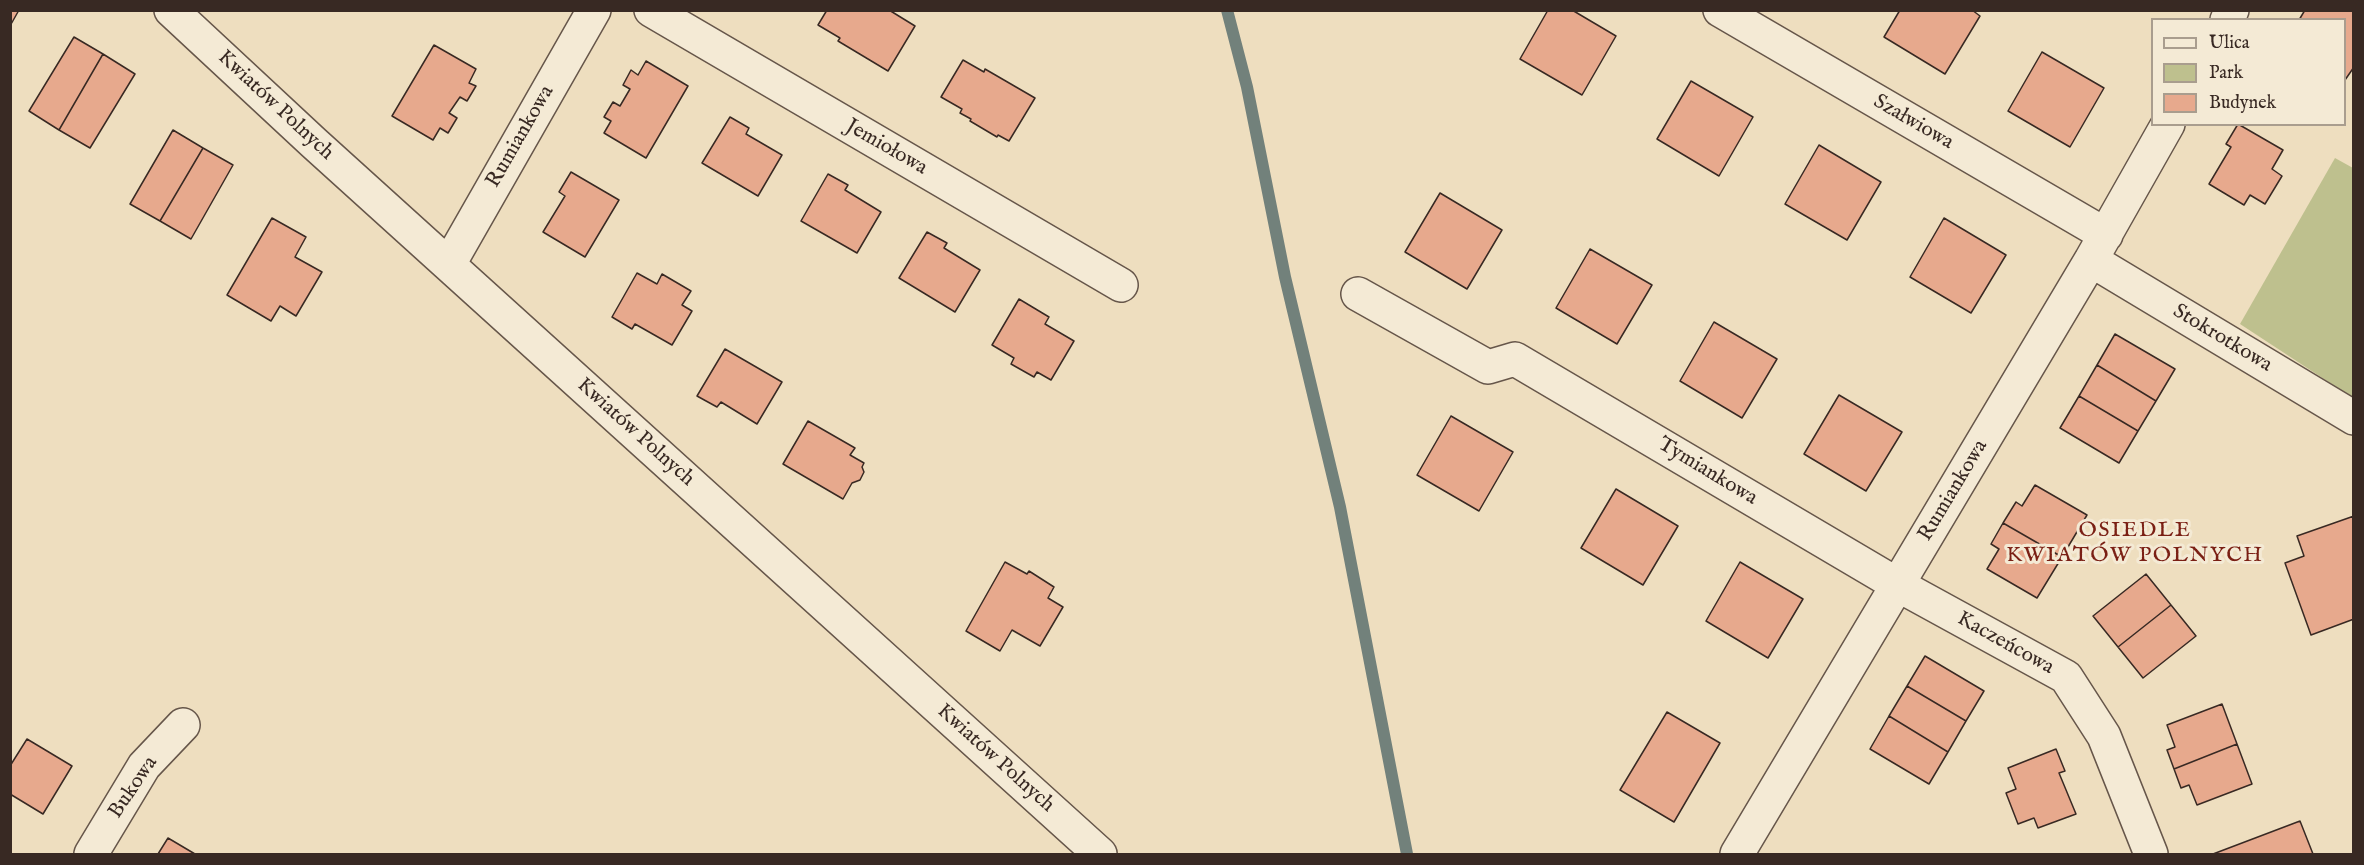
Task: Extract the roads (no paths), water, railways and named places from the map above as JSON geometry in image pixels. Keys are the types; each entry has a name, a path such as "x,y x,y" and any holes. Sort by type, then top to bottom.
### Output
{"street":[{"name":"Kwiatów Polnych","path":"171,10 1100,855"},
{"name":"Rumiankowa","path":"449,264 594,10"},
{"name":"Jemiołowa","path":"651,10 1121,285"},
{"name":"Szałwiowa","path":"1720,10 2099,247"},
{"name":"Rumiankowa","path":"1737,855 2099,247 2167,126"},
{"name":"Stokrotkowa","path":"2099,247 2354,418"},
{"name":"Tymiankowa","path":"1358,294 1488,367 1515,359 1898,585"},
{"name":"Kaczeńcowa","path":"1898,585 2066,677 2104,736 2151,855"},
{"name":"Bukowa","path":"91,855 144,766 183,725"}],"waterway":[{"path":"1227,10 1247,87 1285,277 1340,507 1407,854"}],"district":[{"name":"OSIEDLE KWIATÓW POLNYCH","path":"2135,544"}]}
